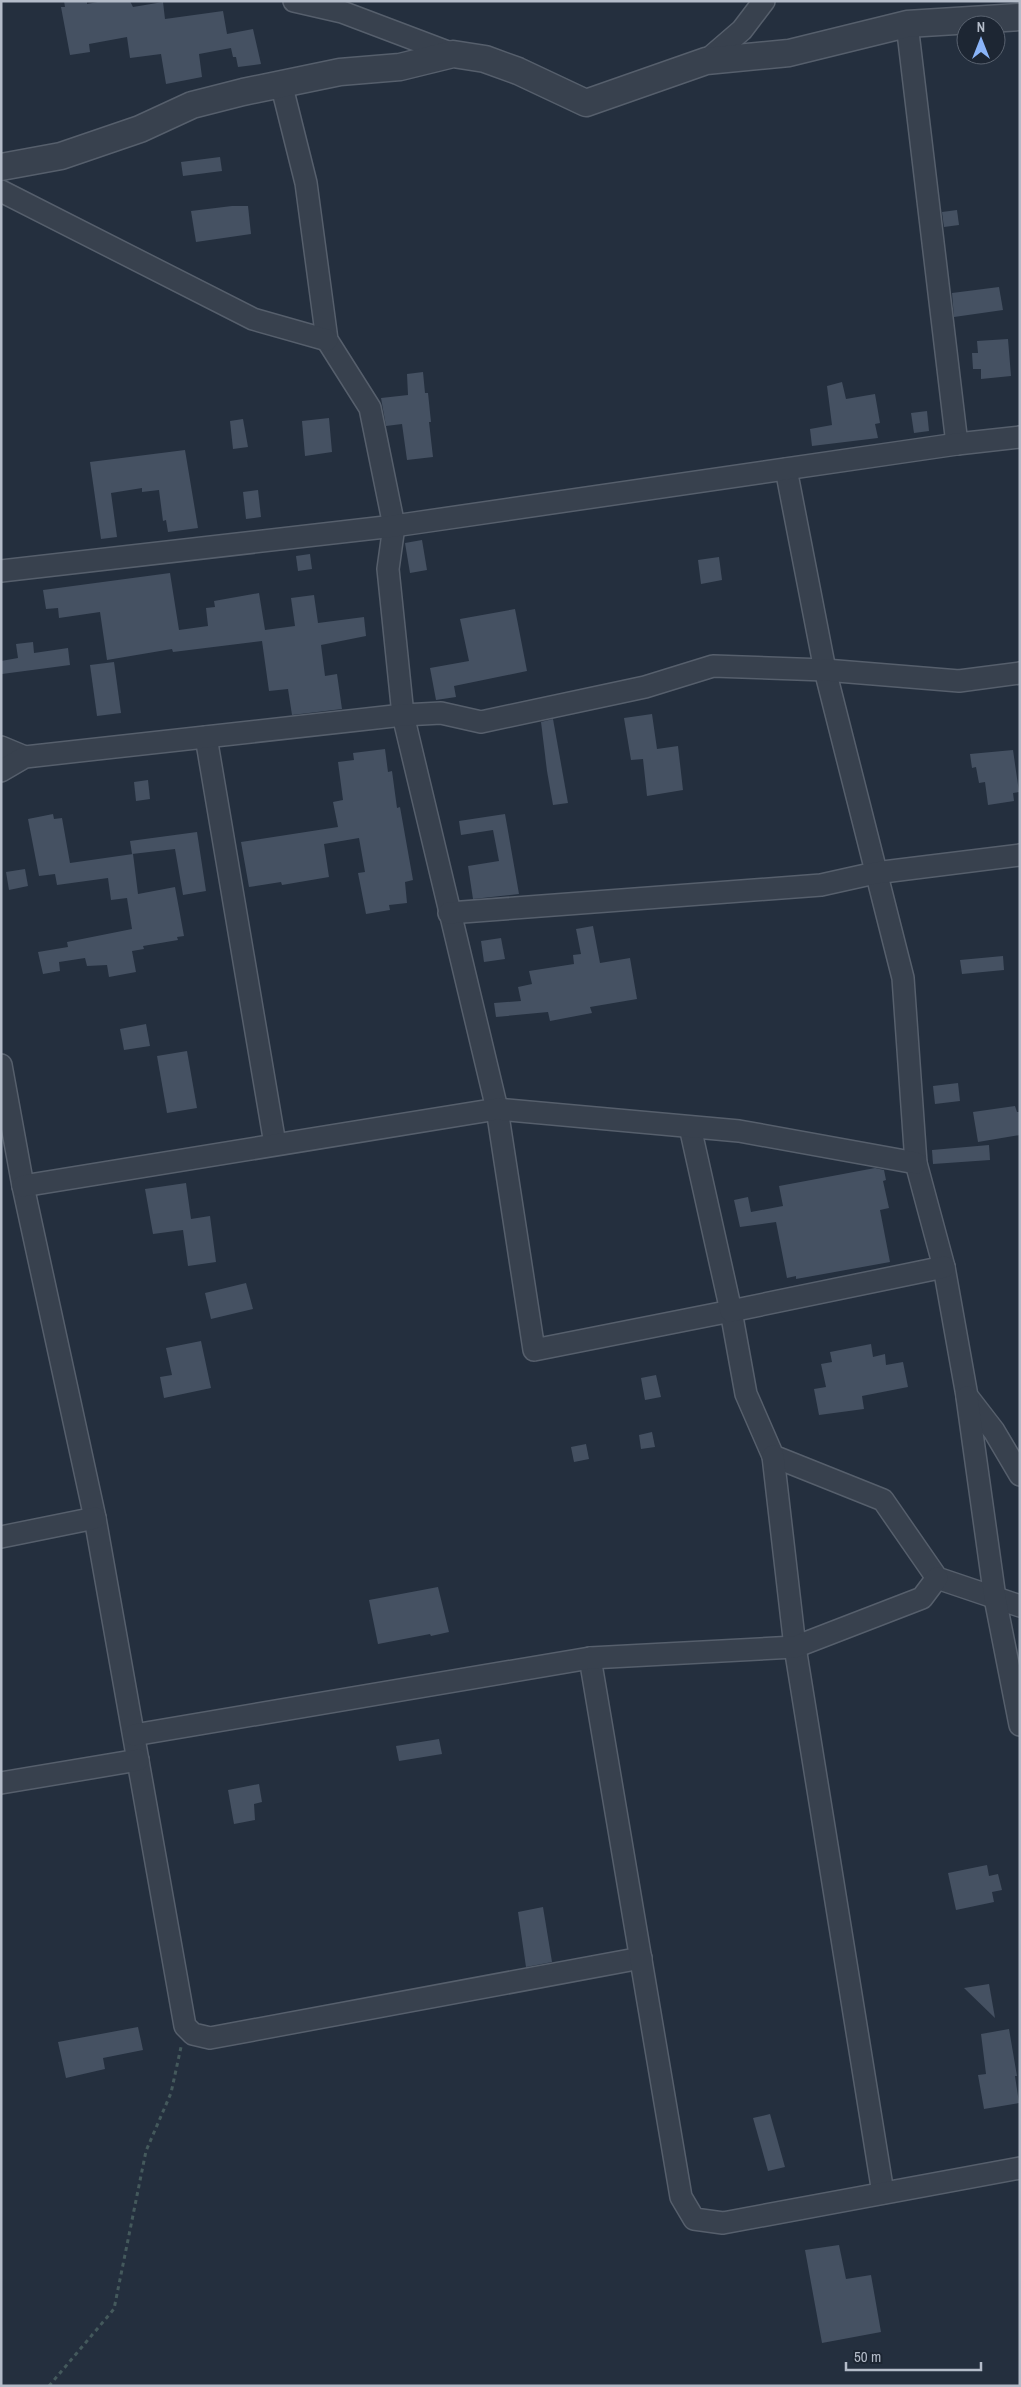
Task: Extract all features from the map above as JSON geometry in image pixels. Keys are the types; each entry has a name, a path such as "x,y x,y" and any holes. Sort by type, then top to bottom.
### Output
{"street":[{"path":"294,1 342,12 453,54 485,58 518,71 586,103 706,61 789,53 907,24 1020,16"},
{"path":"706,61 742,30 764,1"},
{"path":"907,24 957,444"},
{"path":"1,167 61,156 140,129 192,105 281,83 340,72 400,67 453,54"},
{"path":"281,83 306,183 326,340 370,408 394,526 388,570 403,715 497,1108 534,1350 944,1267"},
{"path":"1,191 253,319 326,340"},
{"path":"1,570 394,526 957,444 1020,437"},
{"path":"786,469 825,670 903,978 916,1163 944,1267 967,1396 995,1598 1020,1725"},
{"path":"1,771 25,757 403,715 441,713 481,722 644,687 713,666 825,670 959,681 1020,673"},
{"path":"206,737 275,1144"},
{"path":"1,747 25,757"},
{"path":"450,913 821,885 875,873 1020,855"},
{"path":"1,1065 23,1186 95,1518 185,2026 193,2034 210,2038 641,1958"},
{"path":"23,1186 497,1108 739,1131 916,1163"},
{"path":"690,1127 731,1310 746,1394 773,1456 795,1647 883,2193"},
{"path":"967,1396 994,1431 1020,1475"},
{"path":"773,1456 883,1500 936,1578 1020,1606"},
{"path":"1,1537 95,1518"},
{"path":"134,1735 590,1658 795,1647 922,1598 936,1578"},
{"path":"590,1658 681,2197 694,2220 723,2223 1020,2168"},
{"path":"1,1783 138,1760"}],"path":[{"path":"49,2386 114,2309 146,2151 171,2093 185,2026"}],"building":[{"path":"64,1 87,1 87,4 103,1 130,1 133,7 163,2 165,19 223,11 227,34 253,29 261,64 238,67 236,57 233,57 231,48 199,54 202,77 166,84 161,54 130,58 127,37 89,44 90,52 70,55 61,7 65,7"},
{"path":"220,157 222,171 183,176 181,162"},
{"path":"248,206 251,234 196,242 191,211"},
{"path":"957,210 959,225 944,227 942,212"},
{"path":"999,287 1003,310 954,317 952,293"},
{"path":"1008,339 1011,376 981,379 981,369 973,369 972,353 978,353 977,341"},
{"path":"423,372 425,393 428,393 433,457 407,460 402,424 386,426 381,398 408,395 407,374"},
{"path":"842,382 846,399 875,394 880,423 875,424 878,438 812,446 810,429 832,425 827,386"},
{"path":"927,411 929,431 914,433 911,413"},
{"path":"329,418 332,452 305,456 302,421"},
{"path":"243,419 248,447 233,449 230,421"},
{"path":"185,450 198,528 168,532 166,520 163,521 159,490 142,492 142,488 111,493 117,537 101,539 90,462"},
{"path":"258,490 261,517 246,519 243,492"},
{"path":"422,540 427,570 410,573 405,543"},
{"path":"310,554 312,569 298,571 296,556"},
{"path":"719,557 722,580 701,584 698,560"},
{"path":"170,573 179,630 208,626 206,608 215,607 214,601 259,593 265,630 295,626 291,598 314,595 318,623 364,617 366,636 321,645 325,676 337,674 342,709 292,715 288,689 269,691 262,641 173,652 172,649 107,660 100,612 59,618 58,608 46,609 43,590"},
{"path":"515,609 527,671 454,686 456,697 436,700 430,668 469,661 460,619"},
{"path":"33,642 34,653 68,648 70,665 2,674 1,661 18,658 16,644"},
{"path":"114,662 121,713 97,716 90,665"},
{"path":"652,714 657,749 678,746 683,790 647,796 643,759 631,760 624,718"},
{"path":"553,719 568,803 553,805 541,722"},
{"path":"385,749 388,772 392,771 397,808 400,807 413,880 405,882 407,903 389,905 390,910 366,914 358,873 365,872 359,838 324,844 329,877 282,885 281,882 249,887 241,842 338,827 333,802 343,800 338,762 354,760 353,753"},
{"path":"1013,750 1019,792 1013,793 1014,801 988,805 985,782 979,783 976,767 972,768 970,754"},
{"path":"148,780 150,799 136,801 134,782"},
{"path":"53,814 54,819 62,818 70,863 133,854 138,894 175,887 184,936 177,937 178,940 143,946 144,949 132,951 136,972 109,977 107,965 87,966 85,958 59,962 60,971 43,974 38,952 68,947 67,942 132,929 127,898 111,900 108,878 57,885 55,874 39,876 28,819"},
{"path":"505,814 519,894 473,899 468,866 499,861 493,830 461,835 459,821"},
{"path":"197,832 206,891 183,895 175,849 132,854 130,841"},
{"path":"25,869 28,886 9,890 6,872"},
{"path":"593,926 600,963 630,958 637,999 590,1007 592,1013 550,1021 548,1012 496,1017 494,1003 521,1001 518,987 532,984 529,971 574,964 573,955 581,954 576,929"},
{"path":"501,938 505,959 484,962 481,941"},
{"path":"1003,956 1004,970 962,974 960,960"},
{"path":"146,1024 150,1046 124,1050 120,1029"},
{"path":"187,1051 197,1108 167,1113 157,1056"},
{"path":"958,1083 960,1101 935,1104 933,1086"},
{"path":"1015,1106 1017,1112 1020,1112 1020,1135 978,1142 973,1112"},
{"path":"989,1145 990,1160 933,1164 932,1150"},
{"path":"875,1168 884,1170 886,1180 883,1181 889,1208 880,1210 890,1262 796,1279 796,1276 787,1278 776,1222 740,1227 734,1200 748,1197 751,1212 783,1206 779,1186"},
{"path":"186,1183 191,1219 210,1216 216,1262 188,1266 183,1230 153,1234 145,1189"},
{"path":"246,1283 253,1309 211,1319 205,1293"},
{"path":"201,1341 211,1388 164,1398 160,1377 172,1375 166,1348"},
{"path":"871,1344 873,1357 885,1354 886,1365 903,1362 908,1387 862,1396 864,1409 819,1415 814,1389 826,1387 821,1364 832,1362 830,1352"},
{"path":"656,1375 661,1397 645,1400 641,1378"},
{"path":"652,1432 655,1447 641,1449 639,1435"},
{"path":"586,1444 589,1459 574,1462 571,1447"},
{"path":"438,1587 449,1632 378,1644 369,1600"},
{"path":"439,1739 442,1754 399,1761 396,1746"},
{"path":"259,1784 262,1802 254,1804 255,1820 234,1824 228,1790"},
{"path":"987,1865 989,1876 998,1874 1002,1890 992,1892 994,1902 956,1910 948,1873"},
{"path":"543,1907 552,1962 526,1967 518,1912"},
{"path":"989,1984 995,2018 964,1988"},
{"path":"138,2027 143,2050 103,2058 105,2069 66,2078 58,2042"},
{"path":"1009,2029 1017,2076 1015,2076 1019,2103 984,2109 978,2075 986,2074 981,2034"},
{"path":"770,2114 785,2167 768,2171 753,2118"},
{"path":"839,2245 846,2279 871,2275 881,2332 822,2343 805,2250"}]}
